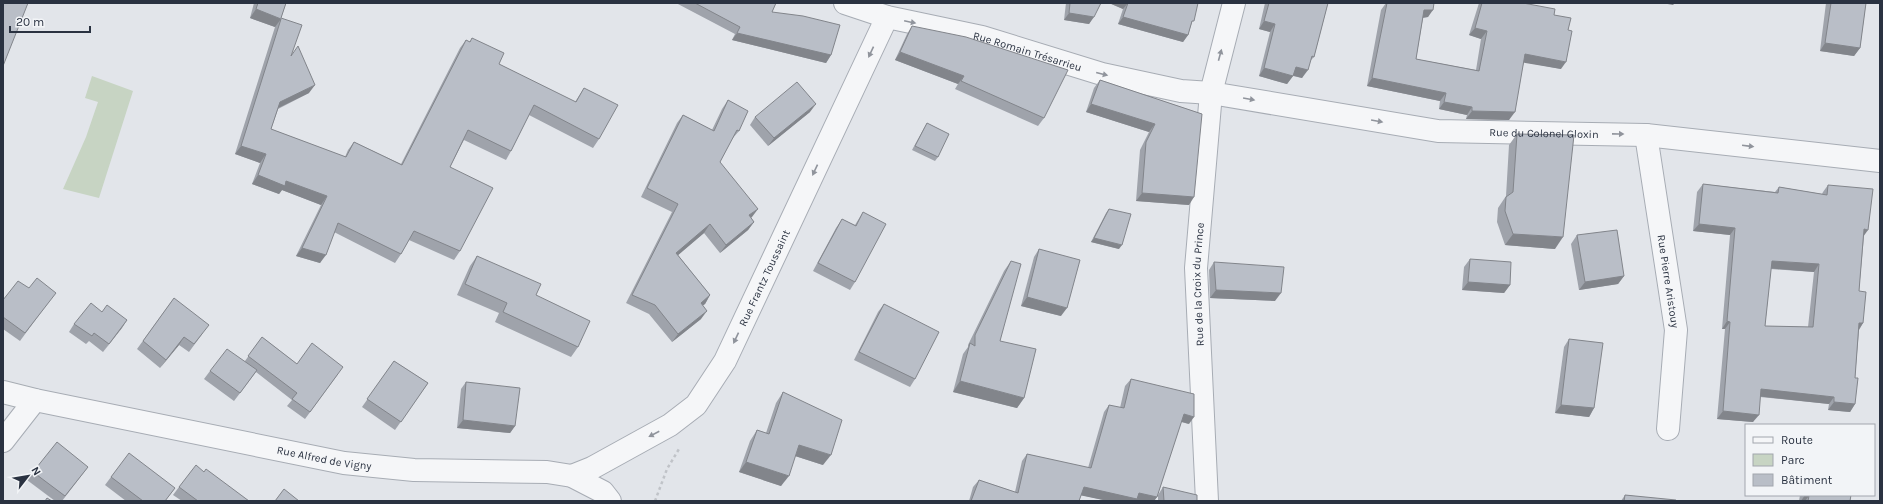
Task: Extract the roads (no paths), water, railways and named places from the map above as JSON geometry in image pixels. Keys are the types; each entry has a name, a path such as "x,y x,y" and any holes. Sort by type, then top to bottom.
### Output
{"street":[{"name":"Rue Romain Trésarrieu","path":"845,3 887,17 982,37 1102,74 1181,91 1211,93"},
{"name":"Rue de la Croix du Prince","path":"1207,501 1196,268 1211,93 1234,3"},
{"name":"Rue Frantz Toussaint","path":"572,476 592,468 670,425 696,405 725,361 887,17"},
{"name":"Rue du Colonel Gloxin","path":"1211,93 1438,131 1646,134 1880,161"},
{"name":"Rue Pierre Aristouy","path":"1646,134 1676,330 1668,429"},
{"name":"Rue Alfred de Vigny","path":"3,392 35,400 344,463 414,470 547,472 572,476 604,492 610,501"},
{"path":"3,441 35,400"}]}
